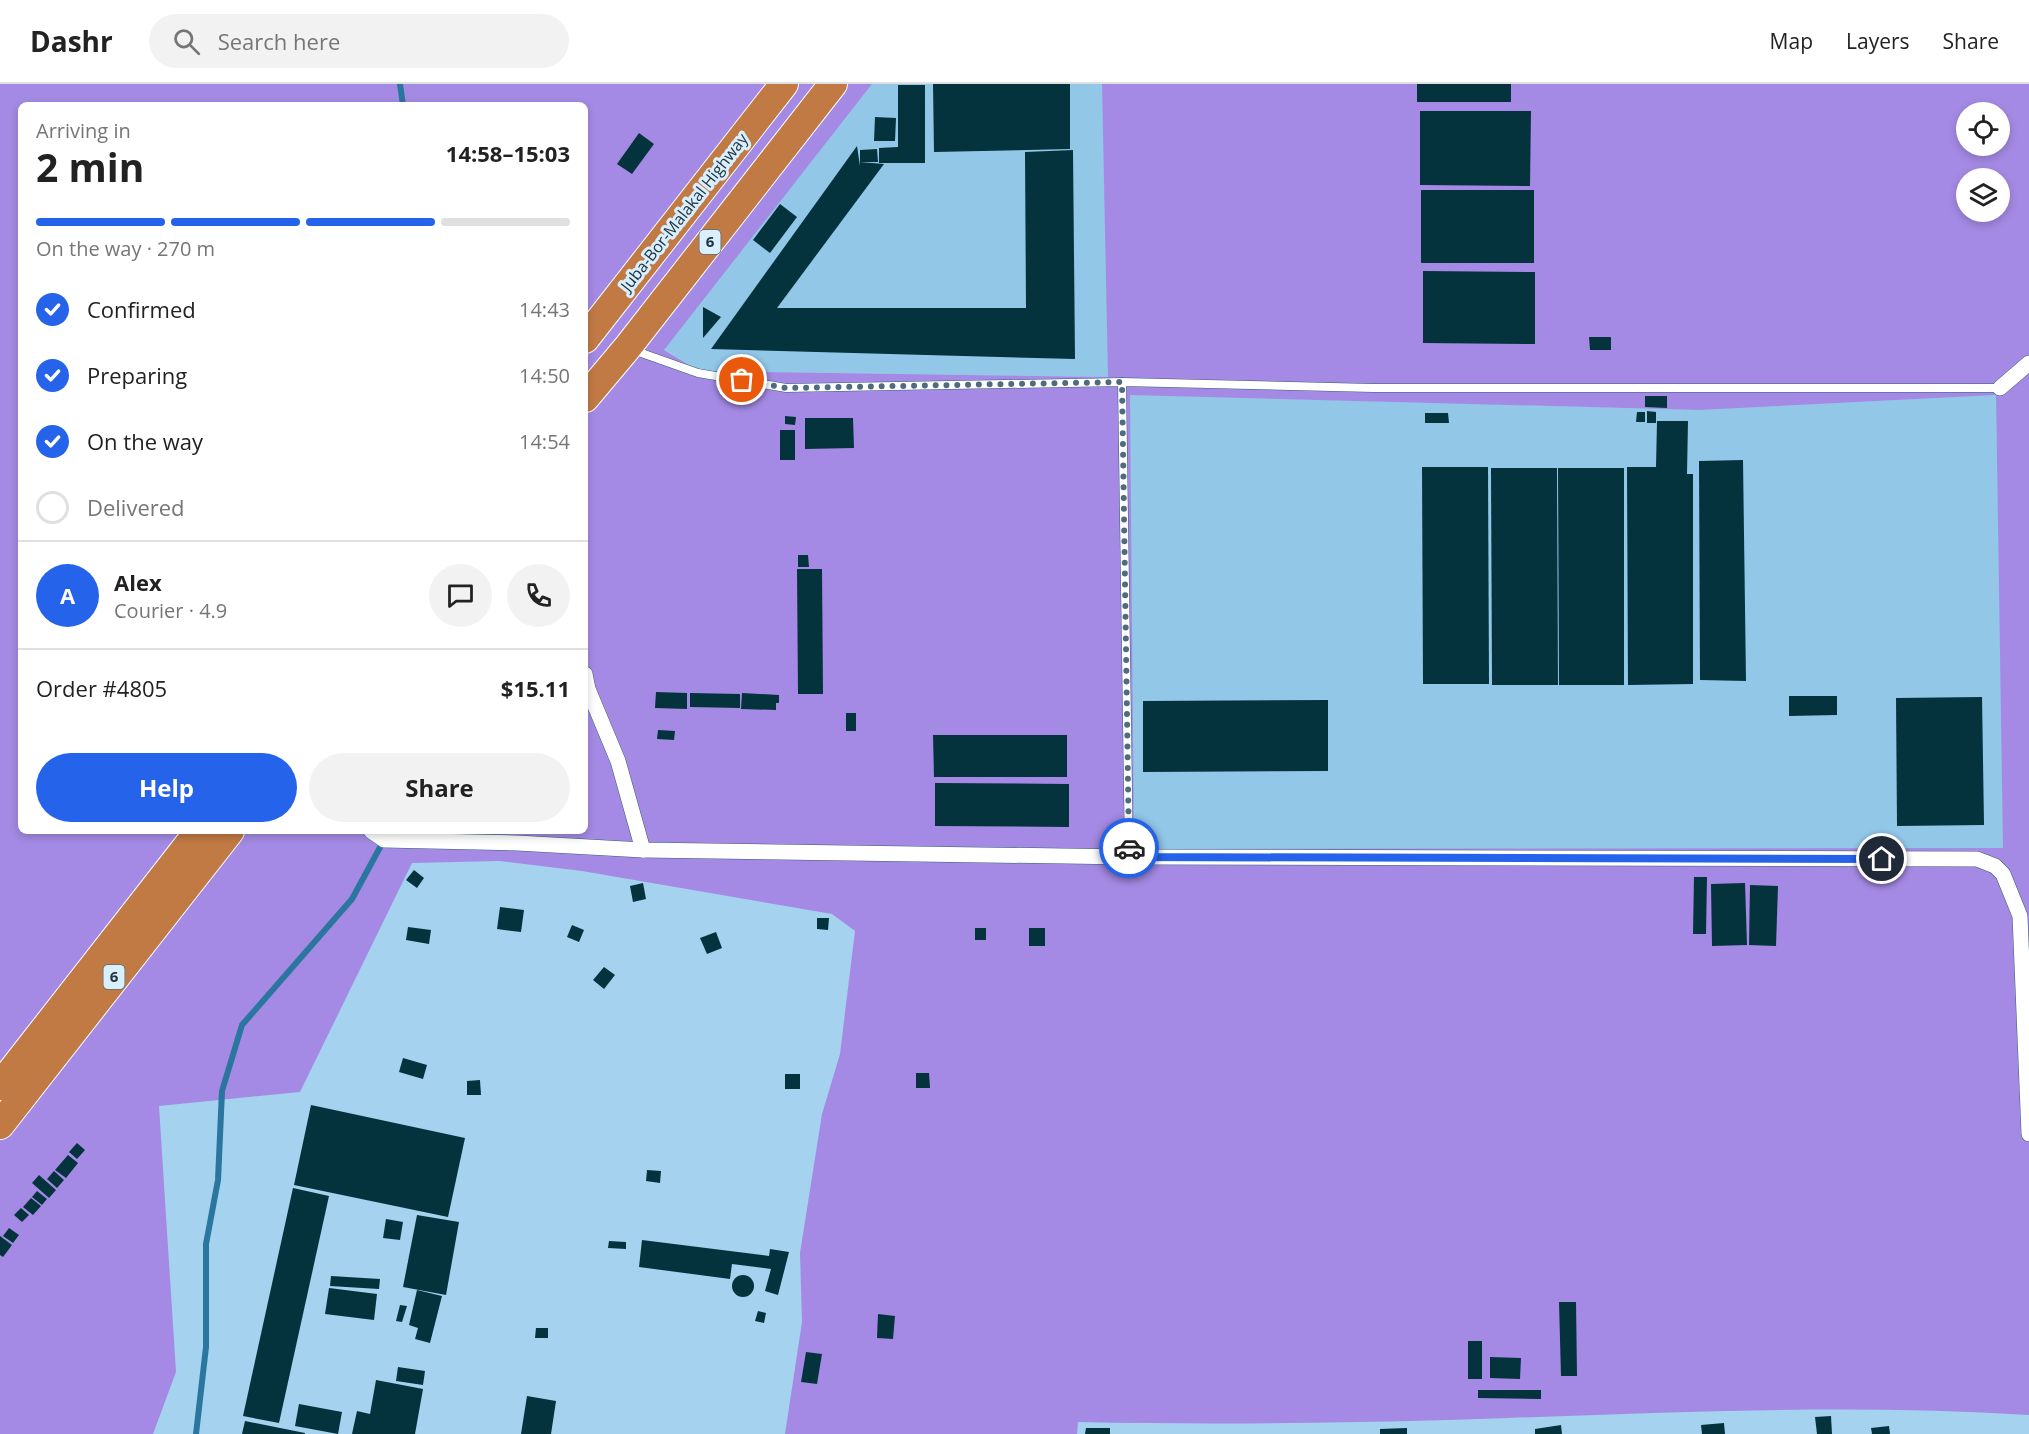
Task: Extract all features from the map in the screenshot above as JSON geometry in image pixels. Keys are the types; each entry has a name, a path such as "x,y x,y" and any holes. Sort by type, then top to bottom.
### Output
{"highway":[{"name":"Juba-Bor-Malakal Highway","path":"588,335 784,84"},
{"name":"6","path":"588,394 627,348 833,84"},
{"name":"6","path":"0,1086 197,834"},
{"name":"6","path":"0,1125 228,834"}],"street":[{"path":"2000,388 2029,363"},
{"path":"588,689 618,761 643,850"},
{"path":"375,834 384,840 517,843 643,850 1129,857 1977,859 1995,866 2003,874 2020,916 2029,1134"}],"lane":[{"path":"627,348 698,373 786,388 1122,382 1373,388 2000,388"},
{"path":"1122,382 1129,857"}],"shaded area":[{"path":"0,84 872,84 664,350 699,371 1108,377 1102,84 2029,84 2029,1415 1899,1410 1769,1410 1347,1422 1078,1422 1077,1434 785,1434 802,1322 800,1253 822,1114 840,1054 855,931 832,914 582,871 499,861 412,863 300,1092 159,1106 176,1372 153,1434 0,1434","holes":["1130,395 1700,410 1996,395 2003,848 1134,849"]},
{"path":"872,84 1102,84 1109,377 699,371 664,349"},
{"path":"1129,394 1700,410 1996,395 2004,849 1134,849"}],"building":[{"path":"933,84 1070,84 1070,149 934,152"},
{"path":"1417,84 1511,84 1511,102 1417,102"},
{"path":"898,85 925,85 925,163 879,163 879,148 898,147"},
{"path":"1420,111 1531,111 1530,186 1420,185"},
{"path":"875,117 896,118 895,141 874,141"},
{"path":"639,133 654,144 632,174 617,164"},
{"path":"857,146 860,166 860,162 884,164 777,308 1026,308 1025,152 1073,150 1075,359 711,349"},
{"path":"877,149 878,162 860,162 860,150"},
{"path":"1421,190 1534,190 1534,263 1421,263"},
{"path":"780,204 797,217 770,253 753,240"},
{"path":"1423,271 1535,272 1535,344 1423,343"},
{"path":"703,307 721,317 703,338"},
{"path":"1589,337 1611,337 1611,350 1590,350"},
{"path":"1645,396 1667,396 1667,408 1645,407"},
{"path":"1647,411 1656,412 1656,423 1647,423"},
{"path":"1637,412 1645,412 1645,422 1636,422"},
{"path":"1425,413 1448,413 1449,423 1425,423"},
{"path":"785,416 796,417 795,425 785,424"},
{"path":"805,418 853,418 854,448 805,449"},
{"path":"1657,421 1688,421 1687,474 1693,474 1693,684 1628,685 1627,467 1656,467"},
{"path":"780,430 795,430 795,460 780,460"},
{"path":"1743,460 1746,681 1700,680 1699,461"},
{"path":"1422,467 1488,467 1489,684 1423,684"},
{"path":"1491,468 1557,468 1558,685 1492,685"},
{"path":"1558,468 1624,468 1624,685 1559,685"},
{"path":"798,555 808,555 809,567 798,567"},
{"path":"797,569 822,569 823,694 798,694"},
{"path":"656,692 687,693 687,709 655,708"},
{"path":"690,693 740,694 740,708 690,707"},
{"path":"742,693 779,695 779,703 776,703 776,710 741,709"},
{"path":"1789,696 1837,696 1837,715 1789,716"},
{"path":"1982,697 1984,825 1897,826 1896,698"},
{"path":"1328,700 1328,771 1143,772 1143,701"},
{"path":"846,713 856,713 856,731 846,731"},
{"path":"658,730 675,731 674,740 657,739"},
{"path":"933,735 1067,735 1067,777 934,777"},
{"path":"935,783 1069,784 1069,827 935,826"},
{"path":"414,870 424,878 417,888 406,880"},
{"path":"1694,877 1707,877 1706,934 1693,934"},
{"path":"643,883 646,899 633,902 630,886"},
{"path":"1745,883 1747,945 1712,946 1711,884"},
{"path":"1750,885 1778,886 1776,946 1749,945"},
{"path":"500,907 524,910 521,932 497,929"},
{"path":"817,918 829,918 828,930 817,929"},
{"path":"572,925 584,930 579,942 567,937"},
{"path":"408,927 431,930 429,944 406,940"},
{"path":"975,928 986,928 986,940 975,940"},
{"path":"1029,928 1045,928 1045,946 1029,946"},
{"path":"716,932 722,948 707,954 700,938"},
{"path":"604,967 615,975 604,989 593,980"},
{"path":"403,1058 427,1065 423,1079 399,1072"},
{"path":"916,1073 929,1073 930,1088 916,1088"},
{"path":"785,1074 800,1074 800,1089 785,1089"},
{"path":"480,1080 481,1095 467,1095 467,1081"},
{"path":"311,1105 465,1138 448,1217 294,1185"},
{"path":"77,1143 85,1150 77,1159 69,1152"},
{"path":"68,1155 78,1163 66,1178 55,1170"},
{"path":"647,1170 661,1171 660,1183 646,1181"},
{"path":"54,1171 64,1180 57,1188 47,1179"},
{"path":"39,1175 56,1190 49,1198 32,1183"},
{"path":"293,1188 329,1196 279,1423 243,1416"},
{"path":"37,1191 47,1199 42,1205 32,1197"},
{"path":"31,1198 41,1206 33,1215 23,1207"},
{"path":"21,1208 29,1215 22,1222 14,1215"},
{"path":"417,1215 459,1222 446,1295 403,1287"},
{"path":"386,1219 403,1222 400,1240 383,1238"},
{"path":"9,1228 19,1235 13,1243 3,1236"},
{"path":"0,1236 12,1245 3,1257 0,1255"},
{"path":"642,1240 769,1256 770,1249 789,1252 778,1295 765,1291 771,1269 732,1264 730,1279 639,1267"},
{"path":"609,1241 626,1242 626,1249 608,1248"},
{"path":"743,1275 751,1278 754,1286 751,1294 743,1297 735,1294 732,1286 735,1278"},
{"path":"331,1276 380,1279 379,1289 330,1286"},
{"path":"329,1288 377,1294 374,1320 325,1314"},
{"path":"417,1290 442,1296 430,1343 415,1339 418,1328 409,1325"},
{"path":"1559,1302 1576,1302 1577,1376 1561,1376"},
{"path":"400,1305 407,1306 402,1322 396,1321"},
{"path":"758,1311 766,1313 764,1323 755,1321"},
{"path":"878,1314 895,1316 893,1339 877,1338"},
{"path":"536,1328 548,1328 548,1338 535,1338"},
{"path":"1468,1341 1482,1341 1482,1379 1468,1379"},
{"path":"806,1352 822,1354 817,1384 801,1382"},
{"path":"1490,1357 1521,1358 1520,1379 1490,1378"},
{"path":"398,1367 425,1371 423,1385 396,1381"},
{"path":"376,1380 423,1389 415,1434 352,1434 357,1411 370,1414"},
{"path":"1478,1390 1541,1390 1541,1399 1478,1398"},
{"path":"527,1396 556,1401 551,1434 521,1434"},
{"path":"299,1404 342,1412 338,1434 295,1426"},
{"path":"1831,1416 1832,1434 1817,1434 1815,1417"},
{"path":"245,1421 305,1433 305,1434 242,1434"},
{"path":"1724,1423 1725,1434 1702,1434 1701,1425"},
{"path":"1561,1425 1562,1434 1535,1434 1535,1429"},
{"path":"1889,1426 1890,1434 1872,1434 1871,1428"},
{"path":"1086,1428 1110,1428 1110,1434 1085,1434"},
{"path":"1407,1428 1407,1434 1380,1434 1380,1429"}],"waterway":[{"path":"400,84 403,102"},
{"path":"196,1434 206,1347 206,1244 218,1180 222,1091 242,1025 352,899 389,834"}],"way so far":[{"path":"742,380 786,388 1122,382 1129,848"}],"route":[{"path":"1129,848 1129,857 1882,859"}]}
